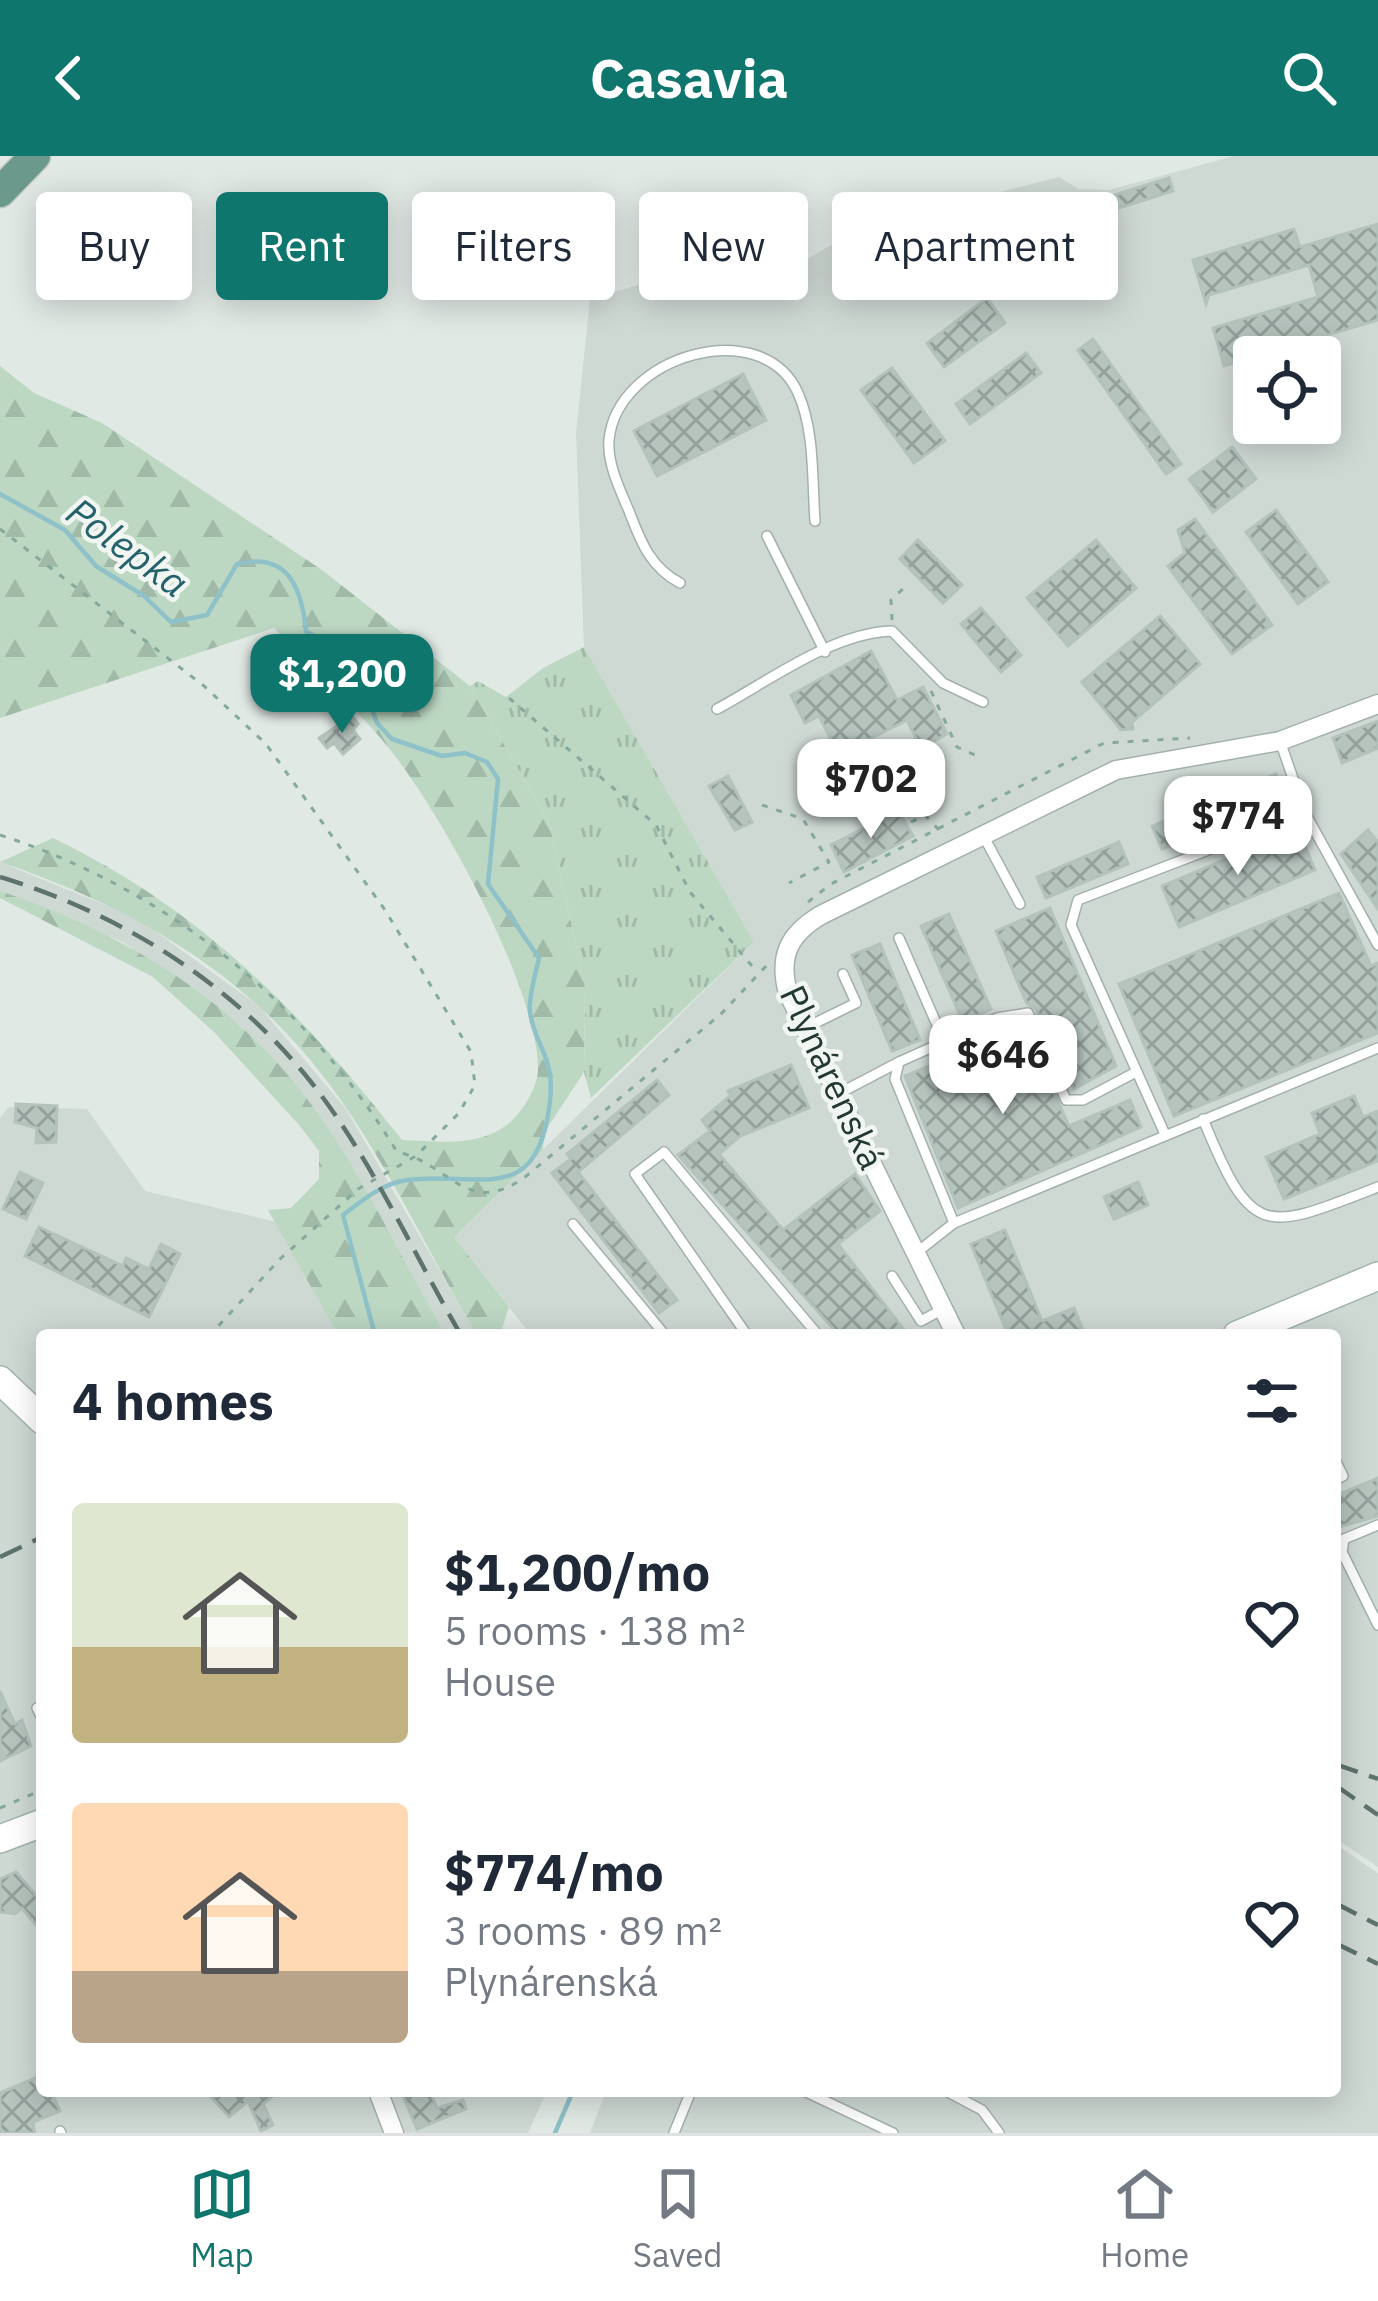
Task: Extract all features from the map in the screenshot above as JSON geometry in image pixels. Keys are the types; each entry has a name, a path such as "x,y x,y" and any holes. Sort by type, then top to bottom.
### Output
{"main road":[{"path":"0,192 35,156"}],"street":[{"name":"Plynárenská","path":"953,1329 926,1246 850,1086 806,1028 784,977 791,940 982,834 1116,770 1287,756 1378,704"},
{"path":"1256,1329 1378,1276"},
{"path":"0,1380 36,1414"},
{"path":"0,1839 36,1824"},
{"path":"380,2097 394,2133"}],"lane":[{"path":"680,583 659,572 644,547 616,480 608,443 626,395 663,365 691,355 720,353 774,364 798,392 810,443 815,521"},
{"path":"767,536 825,652"},
{"path":"717,709 825,652 870,632 892,631 943,683 982,702"},
{"path":"1287,756 1305,813 1378,945"},
{"path":"1164,1132 1071,925 1078,900 1305,813"},
{"path":"982,834 1020,904"},
{"path":"899,938 944,1041"},
{"path":"806,1028 856,1003 843,974"},
{"path":"850,1086 997,1018 1028,1013 1066,1100 1083,1100 1136,1072"},
{"path":"926,1246 954,1223 1164,1132 1378,1048"},
{"path":"899,1062 895,1079 954,1223"},
{"path":"1203,1119 1239,1197 1274,1220 1299,1218 1378,1187"},
{"path":"743,1329 635,1174 664,1151 813,1329"},
{"path":"573,1224 660,1329"},
{"path":"892,1276 925,1329"},
{"path":"921,1321 943,1309"},
{"path":"1378,1525 1345,1540 1342,1552 1378,1625"},
{"path":"674,2133 689,2097"},
{"path":"817,2097 893,2133"},
{"path":"957,2097 982,2110 999,2133"}],"path":[{"path":"0,529 235,712 312,805 385,910 462,1033 474,1070 470,1099 416,1156 358,1189 280,1259 216,1329"},
{"path":"509,698 656,825 690,892 758,974"},
{"path":"762,805 803,819 829,862 789,883"},
{"path":"0,835 159,910 236,961 312,1031 397,1152 416,1156 457,1184 491,1194 509,1189 703,1030 791,940 816,894 941,831 925,814 911,822"},
{"path":"0,1808 36,1793"}],"shaded area":[{"path":"1234,156 1378,156 1378,1867 1341,1842 1341,1329 526,1329 454,1237 754,942 584,647 576,433 590,300 615,300 615,292 639,285 639,300 808,300 808,258 832,244 832,300 1118,300 1118,192 1000,192 1059,177 1079,189 1109,190"},
{"path":"0,862 137,918 259,1006 346,1109 474,1329 443,1329 324,1124 241,1026 123,942 0,891"},
{"path":"9,1107 87,1109 145,1191 277,1222 335,1329 36,1329 36,2097 544,2097 528,2133 0,2133 0,1118"},
{"path":"1341,1848 1378,1873 1378,2133 590,2133 604,2097 1341,2097"}],"green space":[{"path":"0,366 34,393 102,423 322,570 470,686 549,822 585,987 584,1072 544,1133 543,1150 454,1237 509,1307 502,1329 474,1329 345,1106 256,1003 218,972 136,920 0,862 53,838 107,866 202,931 245,968 325,1049 402,1140 484,1137 513,1119 532,1091 538,1069 534,1034 481,898 430,807 383,741 274,628 0,718"},
{"path":"584,647 754,942 591,1098 584,1072 585,987 549,822 470,686 478,681 506,697 543,668"},
{"path":"0,891 86,925 166,969 271,1056 341,1149 443,1329 335,1329 268,1210 291,1208 319,1179 319,1151 300,1126 214,1032 153,977 0,898"}],"building":[{"path":"1169,178 1173,191 1118,208 1118,194"},
{"path":"1378,224 1378,320 1324,336 1233,336 1233,363 1224,366 1213,328 1318,297 1309,265 1209,295 1206,304 1193,260 1294,229 1300,247"},
{"path":"984,300 1005,323 944,367 927,343"},
{"path":"1093,339 1181,464 1166,474 1078,350"},
{"path":"1026,353 1041,373 970,424 956,404"},
{"path":"892,368 945,441 914,463 861,390"},
{"path":"743,374 766,420 657,476 634,431"},
{"path":"1232,447 1256,479 1213,512 1189,479"},
{"path":"1276,510 1328,582 1298,604 1246,532"},
{"path":"1195,519 1272,625 1232,654 1168,566 1185,553 1178,530"},
{"path":"918,540 962,585 943,603 900,559"},
{"path":"1096,540 1136,588 1068,646 1027,598"},
{"path":"981,608 1021,655 1001,672 961,624"},
{"path":"1160,616 1200,664 1132,722 1133,729 1121,730 1082,682"},
{"path":"871,651 897,700 923,687 947,734 921,748 907,720 839,755 819,716 805,723 791,695"},
{"path":"352,716 358,724 353,730 360,739 343,754 334,743 327,748 319,738"},
{"path":"1378,721 1378,748 1342,763 1333,738"},
{"path":"1276,774 1286,798 1162,849 1152,826"},
{"path":"728,776 752,822 735,830 709,786"},
{"path":"898,811 913,836 844,872 831,845"},
{"path":"1298,829 1315,870 1179,927 1162,886"},
{"path":"1368,830 1378,842 1378,909 1341,854"},
{"path":"1119,842 1128,864 1046,898 1037,877"},
{"path":"1339,893 1371,966 1378,963 1378,1033 1174,1116 1119,984"},
{"path":"1050,908 1116,1066 1074,1089 1036,1009 1027,1004 996,931"},
{"path":"949,914 991,1009 963,1022 921,926"},
{"path":"880,944 920,1040 892,1051 852,955"},
{"path":"1024,1026 1069,1126 1130,1100 1141,1127 958,1208 905,1076"},
{"path":"791,1065 809,1108 740,1136 719,1154 783,1230 855,1174 880,1211 838,1244 903,1329 834,1329 678,1155 710,1131 702,1120 731,1095 728,1091"},
{"path":"657,1080 669,1095 578,1172 677,1300 659,1313 552,1173 571,1159 567,1154"},
{"path":"1354,1096 1363,1117 1378,1111 1378,1161 1284,1199 1266,1157 1320,1134 1312,1113"},
{"path":"16,1104 57,1106 56,1142 36,1143 37,1128 15,1122"},
{"path":"20,1172 43,1183 26,1219 3,1209"},
{"path":"1138,1182 1148,1205 1114,1219 1104,1197"},
{"path":"39,1227 123,1266 126,1258 149,1269 161,1244 180,1254 149,1317 25,1256"},
{"path":"1005,1230 1042,1321 1074,1308 1083,1329 1006,1329 971,1244"},
{"path":"1378,1478 1378,1516 1341,1526 1341,1493"},
{"path":"0,1691 15,1724 22,1720 31,1746 0,1761"},
{"path":"16,1872 36,1895 36,1925 22,1908 15,1914 0,1912 0,1879"},
{"path":"36,2078 36,2097 54,2097 60,2111 33,2122 35,2133 0,2133 0,2093"},
{"path":"211,2097 272,2097 263,2104 273,2125 261,2131 248,2101 229,2117"},
{"path":"404,2097 432,2097 437,2108 463,2100 466,2109 417,2129"}],"waterway":[{"name":"Polepka","path":"0,494 65,530 96,566 144,596 171,622 207,615 237,564 270,563 281,569 296,589 306,631 356,664 377,723 392,739 442,756 465,753 487,762 498,779 488,884 539,958 530,1006 550,1073 543,1136 533,1158 518,1172 480,1180 398,1182 343,1215 373,1329"},
{"name":"Polepka","path":"555,2133 570,2097"}],"railway":[{"path":"0,877 88,911 171,956 246,1013 280,1046 353,1142 458,1329"},
{"path":"0,1557 36,1540"},
{"path":"1341,1766 1378,1779"},
{"path":"1341,1789 1378,1815"},
{"path":"1341,1906 1378,1925"},
{"path":"1341,1946 1378,1964"}]}
